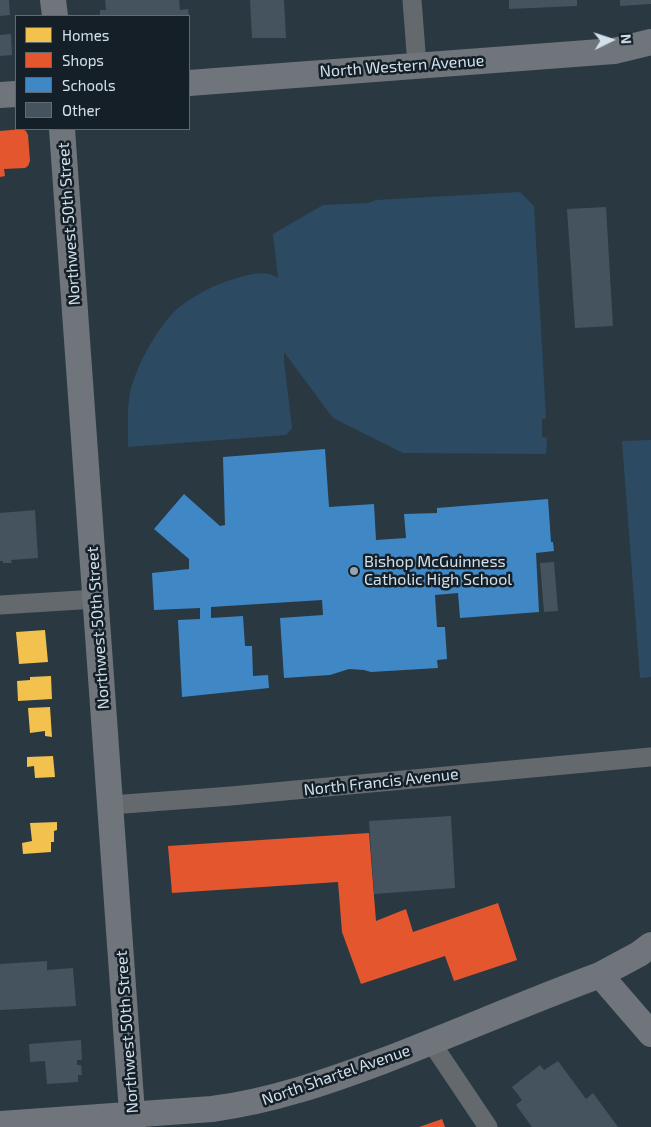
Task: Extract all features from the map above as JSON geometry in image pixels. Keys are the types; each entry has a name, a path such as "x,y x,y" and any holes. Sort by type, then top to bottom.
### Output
{"main road":[{"path":"53,0 55,15"},
{"name":"North Western Avenue","path":"190,83 614,51 651,42"},
{"name":"North Western Avenue","path":"614,51 651,57"},
{"path":"0,95 15,94"},
{"name":"Northwest 50th Street","path":"62,130 133,1121"},
{"name":"North Shartel Avenue","path":"0,1124 133,1121 271,1099 338,1078 600,975 639,954 651,945"},
{"path":"600,975 651,1034"}],"street":[{"path":"412,0 417,65"},
{"path":"0,605 96,599"},
{"name":"North Francis Avenue","path":"111,806 651,757"},
{"path":"431,1042 488,1127"}],"shaded area":[{"path":"520,192 534,206 546,418 542,419 542,437 547,438 546,454 403,453 333,418 284,352 292,428 286,435 128,447 130,393 146,351 158,332 171,315 184,303 217,285 239,277 262,273 278,278 273,234 323,205"},
{"path":"651,440 651,677 640,678 622,441"}],"building: Homes":[{"path":"45,630 48,662 19,664 16,632"},
{"path":"51,676 52,699 18,701 17,681 30,680 30,677"},
{"path":"50,707 52,737 45,736 45,731 30,733 28,708"},
{"path":"53,756 55,777 35,778 34,766 27,767 27,757"},
{"path":"57,822 57,830 54,831 54,842 51,842 51,852 23,854 22,843 32,841 30,823"}],"building: Shops":[{"path":"0,131 26,131 30,161 25,168 4,169 5,176 0,177"},
{"path":"369,833 376,921 406,909 413,932 498,903 517,960 454,981 445,956 361,984 342,932 338,882 172,893 168,846"},
{"path":"442,1119 445,1127 419,1127"}],"building: Schools":[{"name":"Bishop McGuinness Catholic High School","path":"325,449 329,507 374,504 376,540 406,538 404,514 437,513 437,508 548,499 551,542 553,542 554,551 536,553 539,612 460,618 458,593 435,595 437,627 445,627 447,659 437,660 438,668 371,672 349,669 330,675 284,678 280,618 323,615 322,600 211,607 211,618 243,616 245,646 252,646 253,676 268,675 269,688 182,697 178,620 200,619 200,608 154,610 152,573 189,569 189,559 154,529 184,494 220,526 225,525 223,457"}],"building: Other":[{"path":"0,0 9,0 10,15 0,16"},
{"path":"105,0 179,0 180,10 188,9 189,15 100,15 100,10 106,10"},
{"path":"250,0 284,0 286,38 252,38"},
{"path":"509,0 577,0 577,6 509,9"},
{"path":"620,0 651,0 651,4 620,6"},
{"path":"11,34 12,55 0,56 0,35"},
{"path":"606,207 613,326 575,328 567,209"},
{"path":"35,510 38,558 11,560 12,563 3,563 3,561 0,561 0,513"},
{"path":"554,562 558,611 544,612 540,563"},
{"path":"451,816 455,888 374,894 369,821"},
{"path":"47,961 47,970 73,968 76,1006 0,1010 0,964"},
{"path":"81,1040 82,1060 77,1060 77,1065 81,1065 82,1075 78,1075 78,1082 47,1084 45,1061 30,1062 29,1044"},
{"path":"558,1061 586,1099 593,1093 618,1127 532,1127 516,1105 522,1100 512,1087 540,1065 544,1070"}],"place":[{"name":"Bishop McGuinness Catholic High School","path":"354,571"}]}
